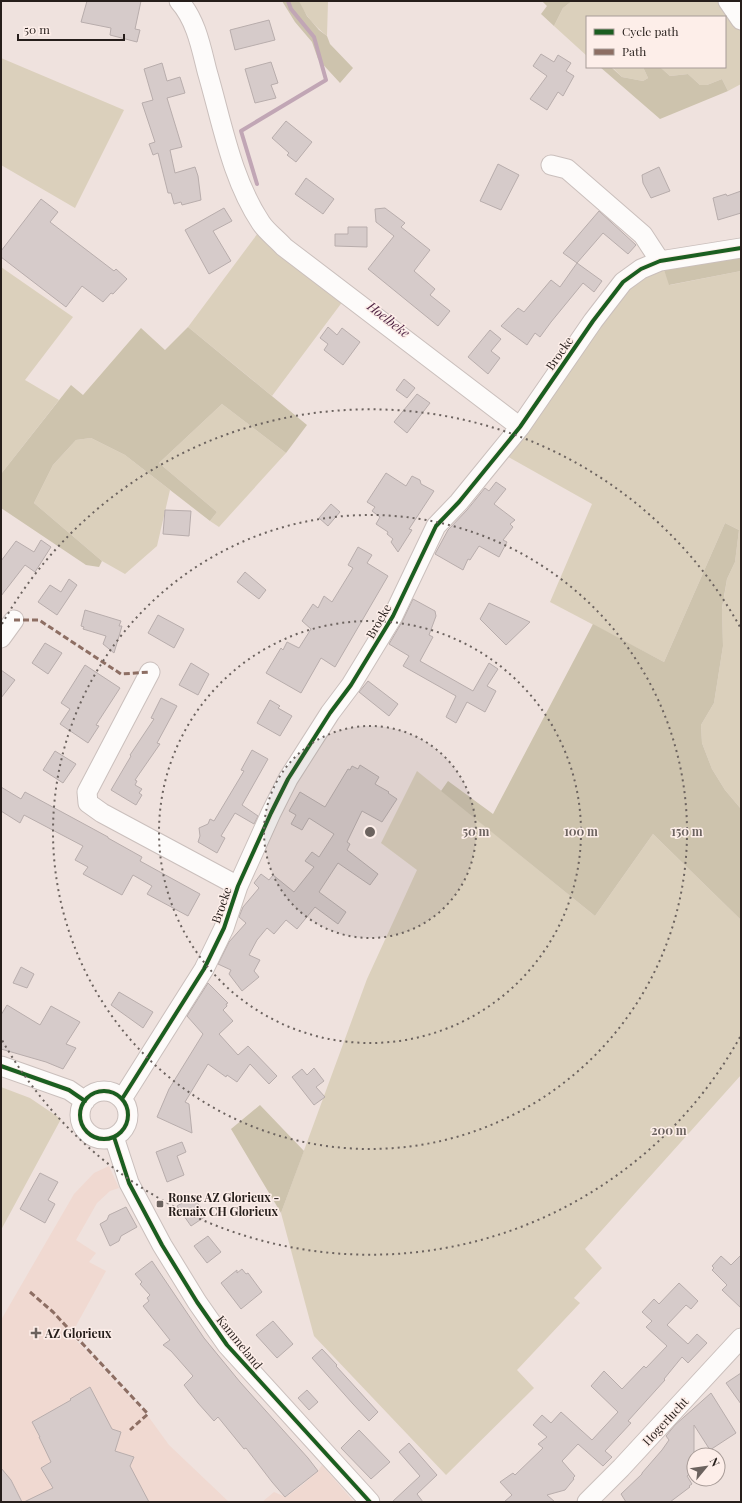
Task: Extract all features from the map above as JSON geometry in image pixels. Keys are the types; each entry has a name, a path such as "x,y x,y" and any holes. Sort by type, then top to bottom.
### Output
{"street":[{"path":"179,1 185,8 197,35 234,164 246,196 262,224 284,247 520,427"},
{"path":"728,1 741,20"},
{"path":"551,165 567,169 643,235 660,261"},
{"name":"Broeke","path":"122,1099 204,969 224,928 238,886 288,779 330,713 351,685 393,616 436,526 458,502 520,427 593,320 623,282 641,269 660,261 741,248"},
{"path":"1,638 14,620"},
{"path":"150,672 88,792 88,803 102,813 238,886"},
{"path":"1,1066 69,1090 85,1101"},
{"path":"102,1092 115,1094 122,1099 127,1106 128,1119 124,1130 114,1137 104,1140 93,1137 85,1130 82,1125 80,1114 85,1101 94,1094 102,1092"},
{"name":"Kammeland","path":"114,1137 129,1182 162,1246 197,1302 227,1345 370,1502"},
{"name":"Hogerlucht","path":"587,1502 621,1468 741,1338"}],"shaded area":[{"path":"282,1 299,1 307,16 319,30 327,36 330,44 353,68 340,83 318,59 312,42 295,22"},
{"path":"299,1 328,1 327,36 311,20"},
{"path":"542,1 572,1 563,8 554,26 541,14 547,6"},
{"path":"572,1 722,1 741,27 741,84 728,91 722,79 707,85 700,85 688,74 670,76 661,68 726,68 726,16 586,16 586,55 554,26 563,8"},
{"path":"1,58 124,110 75,208 1,165"},
{"path":"601,68 612,68 622,77 643,81 648,78 643,68 661,68 670,76 688,74 700,85 707,85 722,79 728,91 660,119"},
{"path":"613,68 643,68 648,78 643,81 622,77"},
{"path":"258,233 343,301 272,396 188,327"},
{"path":"741,254 741,271 669,285 664,270"},
{"path":"1,267 73,317 25,380 59,400 1,474"},
{"path":"664,270 670,285 741,271 741,809 725,790 712,769 702,743 701,725 714,703 723,646 722,609 727,579 735,562 739,530 725,523 664,662 550,602 592,504 505,455 624,291 641,278"},
{"path":"188,327 307,425 286,453 222,404 159,463 217,512 210,521 125,455 91,438 76,440 53,465 34,503 102,561 99,567 86,565 1,508 1,474 71,385 83,395 141,328 165,350"},
{"path":"222,404 286,453 219,527 210,521 217,512 159,463"},
{"path":"91,438 125,455 170,490 157,546 125,574 102,561 34,503 53,465 76,440"},
{"path":"725,523 739,530 735,562 727,579 722,608 723,646 714,703 701,725 702,743 712,769 725,790 741,809 741,920 653,834 595,916 441,791 448,781 493,814 593,624 664,662"},
{"path":"417,771 595,916 653,834 741,920 741,1075 585,1249 602,1268 574,1298 580,1303 517,1370 534,1388 446,1475 314,1336 281,1213 367,979 417,870 381,843"},
{"path":"1,1087 30,1098 61,1119 1,1230"},
{"path":"260,1105 304,1151 281,1213 231,1129"},
{"name":"AZ Glorieux","path":"109,1166 119,1188 110,1191 97,1203 76,1240 96,1253 89,1262 106,1271 71,1335 148,1416 169,1445 229,1502 1,1502 1,1320 74,1194 94,1173"},
{"path":"322,1465 354,1502 262,1502 274,1492 286,1497 318,1471"}],"building":[{"path":"87,1 141,1 135,29 140,30 137,42 110,35 111,28 81,22"},
{"path":"269,20 275,40 235,50 230,30"},
{"path":"541,54 554,62 558,55 571,63 566,71 574,76 563,96 558,92 547,110 530,99 547,76 533,66"},
{"path":"271,62 278,83 271,85 276,98 255,103 245,69"},
{"path":"162,63 167,81 180,77 185,93 167,98 182,147 170,150 175,173 195,167 198,176 201,200 182,205 181,202 174,204 171,193 168,193 158,153 153,155 149,144 155,142 142,103 153,100 144,69"},
{"path":"286,121 312,142 296,162 287,155 289,153 272,138"},
{"path":"498,164 519,175 501,210 480,201"},
{"path":"659,167 670,191 651,198 643,183 642,175"},
{"path":"306,178 334,199 323,214 295,194"},
{"path":"741,191 741,213 718,220 713,198 726,194 727,196"},
{"path":"41,199 58,212 50,222 114,271 116,269 127,279 103,302 82,286 66,307 1,257 1,251"},
{"path":"224,208 232,221 213,231 231,261 209,274 185,230"},
{"path":"385,208 405,223 401,227 430,250 414,271 435,289 430,295 450,311 438,326 368,269 394,236 376,222 375,209"},
{"path":"599,211 636,245 628,254 603,233 577,263 563,253"},
{"path":"348,227 367,227 367,247 335,246 335,234 348,234"},
{"path":"577,263 602,281 594,292 583,283 540,337 535,333 527,345 501,326 518,308 524,312 551,280 560,287"},
{"path":"328,327 337,335 342,328 360,342 343,365 324,350 328,344 320,338"},
{"path":"490,330 501,339 491,351 500,358 488,374 468,357"},
{"path":"404,379 415,388 407,398 396,390"},
{"path":"417,394 430,403 407,433 394,422"},
{"path":"386,473 406,486 412,476 420,480 421,484 434,491 409,529 412,530 398,552 391,542 393,539 387,534 388,532 376,524 380,517 372,511 375,507 367,502"},
{"path":"496,482 506,489 494,504 515,520 510,524 513,527 503,540 507,542 499,557 479,546 470,560 468,559 463,570 435,554 448,530 485,488 489,491"},
{"path":"331,504 340,512 328,526 319,518"},
{"path":"165,510 191,511 189,536 163,534"},
{"path":"41,540 51,547 35,572 25,565 1,596 1,561 16,541 34,552"},
{"path":"358,547 372,555 367,563 388,576 335,667 321,658 301,693 266,673 281,648 283,650 287,642 299,648 311,629 302,621 313,604 318,608 324,596 332,602 353,568 348,565"},
{"path":"245,572 266,590 259,599 237,582"},
{"path":"69,579 77,585 57,615 38,602 50,585 61,592"},
{"path":"413,599 435,611 436,616 429,635 433,637 420,661 473,691 489,663 498,669 487,686 496,691 485,712 467,702 456,723 446,717 456,696 403,666 409,656 389,644"},
{"path":"489,603 530,622 506,645 480,619"},
{"path":"85,610 121,621 119,626 122,626 114,653 103,644 106,636 83,629 84,627 81,626"},
{"path":"158,615 184,629 174,648 148,633"},
{"path":"45,643 62,653 48,674 32,663"},
{"path":"191,663 209,674 198,695 179,685"},
{"path":"85,665 120,688 96,725 99,726 88,743 60,724 70,709 61,703"},
{"path":"1,670 15,680 1,698"},
{"path":"368,681 398,704 389,716 359,692"},
{"path":"161,698 177,706 157,743 160,744 135,780 137,781 135,785 142,789 139,793 142,795 136,805 111,790 131,756 130,755 154,719 151,718"},
{"path":"270,700 280,706 278,708 292,716 280,736 257,723"},
{"path":"252,750 268,759 242,805 258,816 254,824 235,813 221,836 225,838 217,853 198,842 200,836 199,828 208,824 210,819 214,821 244,771 241,770"},
{"path":"55,751 76,764 63,783 43,770"},
{"path":"360,765 379,777 375,784 389,792 388,793 397,799 382,822 362,811 347,842 350,844 347,850 378,874 370,885 338,863 319,892 346,912 338,924 315,907 297,929 286,920 274,934 267,928 257,940 249,955 260,960 254,971 259,977 242,991 229,974 231,970 218,964 229,942 246,923 239,917 243,907 259,888 254,883 261,874 269,880 273,875 294,892 314,867 305,861 312,852 319,857 334,834 309,818 302,830 291,824 296,815 289,811 300,792 325,807 348,769 350,770 352,766 358,769"},
{"path":"1,787 21,799 25,792 108,837 142,857 140,861 200,894 188,916 147,894 152,886 133,875 122,895 83,874 88,867 75,860 83,846 24,815 20,823 1,811"},
{"path":"21,967 34,974 27,988 13,983"},
{"path":"208,983 228,1003 223,1010 233,1021 219,1034 238,1055 248,1046 277,1076 269,1084 250,1064 237,1082 227,1075 226,1077 208,1064 185,1102 189,1104 192,1133 157,1117 169,1089 203,1034 187,1016"},
{"path":"119,992 153,1012 143,1028 111,1005"},
{"path":"7,1005 40,1025 51,1006 80,1022 66,1044 76,1048 63,1069 46,1062 1,1049 1,1015"},
{"path":"314,1068 324,1081 316,1087 325,1097 314,1105 292,1077 302,1069 307,1075"},
{"path":"182,1142 186,1152 177,1156 184,1175 167,1182 156,1152"},
{"path":"40,1173 58,1182 48,1200 55,1204 45,1223 20,1209"},
{"path":"193,1196 206,1216 191,1226 177,1206"},
{"path":"126,1207 137,1227 121,1236 119,1241 110,1246 100,1224 107,1220 109,1215"},
{"path":"208,1236 221,1252 207,1263 194,1246"},
{"path":"741,1255 741,1308 722,1290 727,1285 712,1270 714,1268 712,1266 721,1256 731,1265"},
{"path":"152,1261 204,1338 240,1382 318,1471 285,1497 246,1448 244,1449 218,1417 214,1421 184,1385 193,1376 171,1351 163,1345 170,1340 143,1306 149,1301 147,1298 150,1295 140,1284 142,1282 135,1274"},
{"path":"242,1269 246,1274 248,1273 262,1292 241,1309 221,1283 237,1270 237,1273"},
{"path":"679,1283 698,1301 691,1309 686,1305 667,1325 688,1344 697,1334 707,1343 688,1363 682,1357 664,1379 665,1380 628,1421 631,1423 605,1451 612,1457 603,1466 578,1444 562,1461 575,1476 573,1478 574,1479 565,1490 547,1495 555,1502 504,1502 512,1495 500,1482 513,1473 515,1475 543,1448 538,1444 547,1437 533,1425 542,1415 551,1423 561,1412 592,1440 618,1412 591,1386 604,1371 622,1389 644,1366 646,1368 667,1346 646,1327 652,1321 642,1312 654,1299 659,1304"},
{"path":"273,1321 293,1344 277,1358 256,1335"},
{"path":"322,1349 378,1412 369,1421 312,1358"},
{"path":"741,1373 741,1404 726,1383"},
{"path":"90,1387 112,1429 121,1432 115,1451 134,1457 130,1466 149,1502 24,1502 53,1488 41,1468 51,1462 32,1422 71,1400 70,1399"},
{"path":"307,1390 318,1402 309,1410 298,1398"},
{"path":"711,1393 736,1433 715,1447 708,1447 694,1425 694,1447 686,1447 686,1487 690,1487 670,1502 626,1502 621,1494 642,1474 662,1450 669,1440 666,1436 675,1425"},
{"path":"359,1430 390,1462 371,1479 341,1448"},
{"path":"409,1443 437,1475 417,1494 423,1502 392,1502 420,1476 399,1452"},
{"path":"1,1468 11,1480 22,1502 1,1502"}],"waterway":[{"name":"Hoelbeke","path":"257,184 241,131 326,80 314,37 291,9 288,1"}],"marked path":[{"path":"14,620 39,620 121,674 150,672"},
{"path":"30,1292 53,1312 148,1414 130,1430"}],"cycle path":[{"path":"122,1099 204,969 224,928 238,886 288,779 330,713 351,685 393,616 436,526 459,502 520,427 593,321 623,282 641,269 660,261 741,248"},
{"path":"1,1066 69,1090 85,1101"},
{"path":"104,1091 113,1093 121,1098 126,1106 128,1115 126,1124 121,1132 113,1137 104,1139 95,1137 87,1132 82,1124 80,1115 82,1106 87,1098 95,1093 104,1091"},
{"path":"114,1137 129,1183 162,1245 197,1302 227,1345 370,1502"}],"place":[{"name":"Ronse AZ Glorieux - Renaix CH Glorieux","path":"160,1204"},
{"name":"AZ Glorieux","path":"36,1333"}]}
